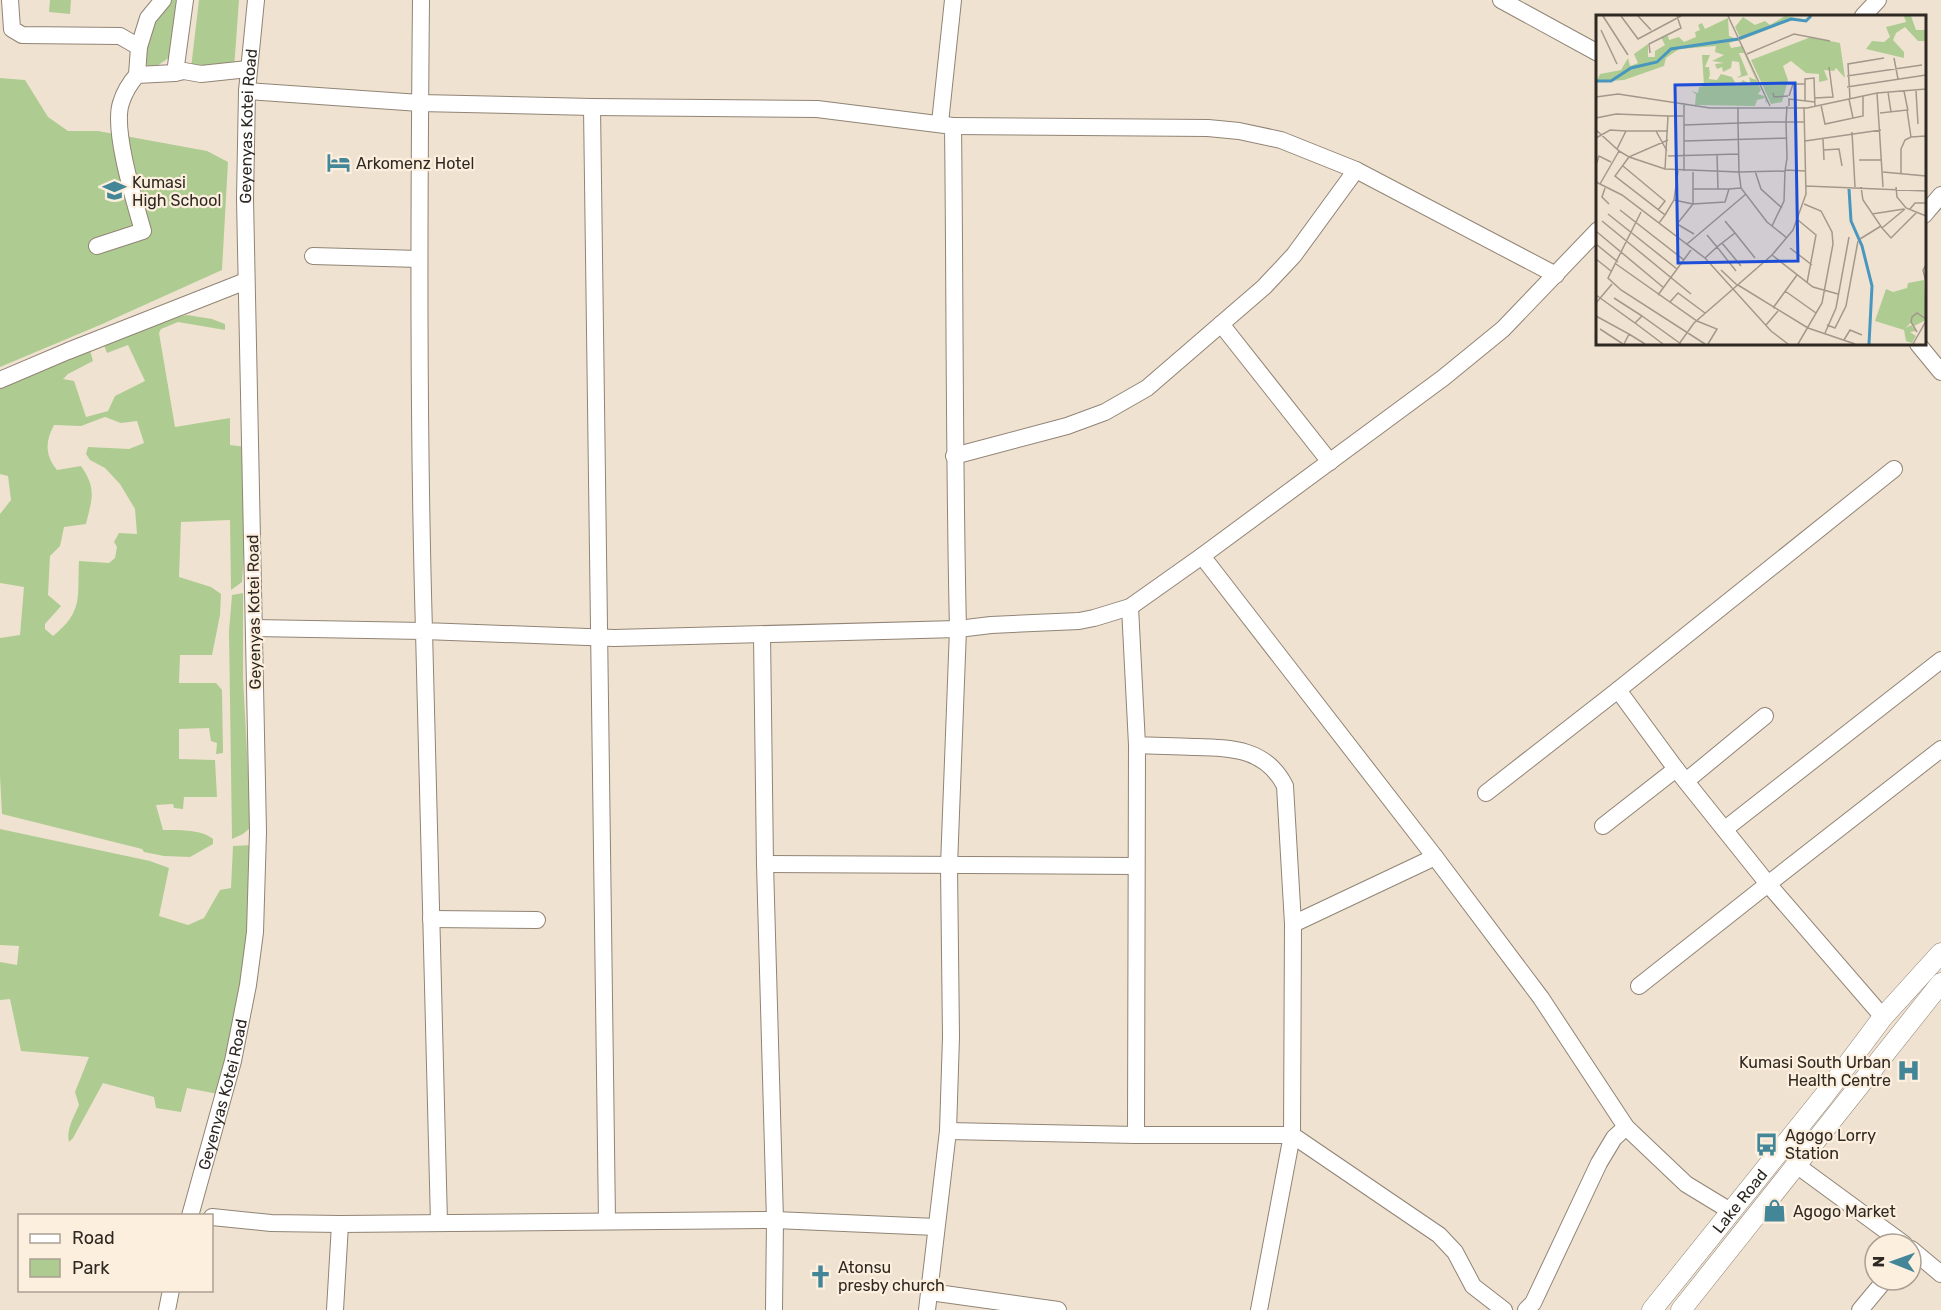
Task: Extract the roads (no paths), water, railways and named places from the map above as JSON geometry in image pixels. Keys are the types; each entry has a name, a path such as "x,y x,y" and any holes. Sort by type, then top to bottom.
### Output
{"main road":[{"name":"Lake Road","path":"1652,1310 1732,1212 1883,1017 1941,953"},
{"name":"Lake Road","path":"1681,1310 1941,982"}],"street":[{"path":"10,0 12,29 22,35 120,36 140,46"},
{"path":"97,246 143,231 129,180 120,132 120,105 137,75 140,46 148,18 163,0"},
{"path":"175,73 185,0"},
{"name":"Geyenyas Kotei Road","path":"189,1214 232,1061 252,960 258,832 246,281 247,91 256,0"},
{"path":"421,0 420,482 439,1223"},
{"path":"927,1310 948,1131 951,1037 949,866 958,629 954,456 955,271 946,124 952,0"},
{"path":"1501,0 1596,52"},
{"path":"1864,15 1878,0"},
{"path":"137,75 184,71 201,74 249,69"},
{"path":"247,91 420,103 818,109 946,124 1208,128 1239,131 1281,140 1356,170 1556,275"},
{"path":"592,107 607,1221"},
{"path":"954,456 1046,432 1105,412 1147,388 1264,287 1294,255 1356,170"},
{"path":"1926,213 1941,195"},
{"path":"254,628 600,638 762,635 958,629 990,625 1079,621 1130,607 1443,378 1503,329 1596,232"},
{"path":"313,255 419,259"},
{"path":"0,380 246,281"},
{"path":"1221,324 1330,462"},
{"path":"1919,345 1941,372"},
{"path":"1486,793 1894,468"},
{"path":"1202,556 1541,998 1626,1127 1686,1185 1732,1212"},
{"path":"1130,607 1137,745 1136,1135"},
{"path":"762,635 765,864 775,1220 774,1310"},
{"path":"1725,830 1941,660"},
{"path":"1618,690 1681,775 1768,884 1883,1017"},
{"path":"1603,826 1765,716"},
{"path":"1137,745 1229,748 1247,752 1262,759 1278,773 1285,786 1293,924 1292,1135 1259,1310"},
{"path":"1639,986 1941,749"},
{"path":"1293,924 1435,857"},
{"path":"765,864 1136,866"},
{"path":"431,919 537,920"},
{"path":"1526,1310 1533,1303 1605,1150 1626,1127"},
{"path":"948,1131 1136,1135 1292,1135 1438,1235 1455,1252 1473,1286 1503,1310"},
{"path":"1795,1164 1888,1232"},
{"path":"213,1217 271,1223 340,1224 775,1220 936,1227"},
{"path":"335,1310 340,1224"},
{"path":"1923,1259 1941,1274"},
{"path":"167,1310 171,1292"},
{"path":"930,1292 1058,1310"},
{"path":"1860,1310 1875,1292"}],"place":[{"name":"Arkomenz Hotel","path":"338,163"},
{"name":"Kumasi High School","path":"114,191"},
{"name":"Kumasi South Urban Health Centre","path":"1909,1071"},
{"name":"Agogo Lorry Station","path":"1767,1144"},
{"name":"Agogo Market","path":"1775,1211"},
{"name":"Atonsu presby church","path":"820,1276"}]}
